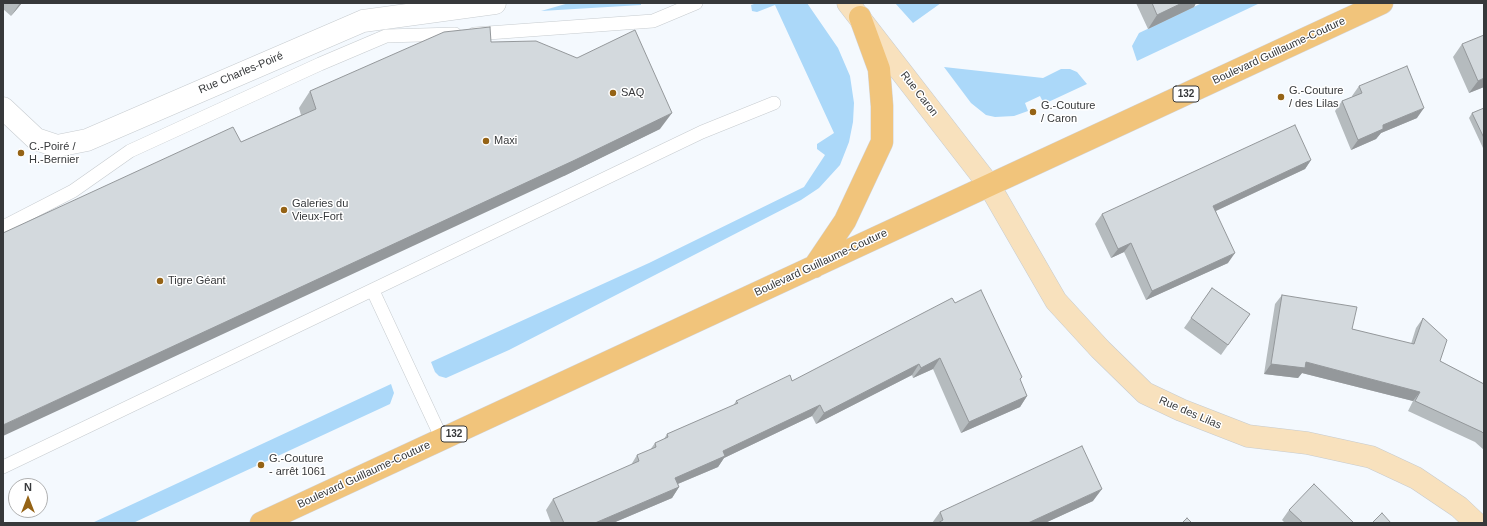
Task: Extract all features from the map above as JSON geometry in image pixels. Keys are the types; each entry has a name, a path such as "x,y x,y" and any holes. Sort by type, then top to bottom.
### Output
{"main road":[{"name":"Boulevard Guillaume-Couture","path":"261,523 1382,3"},
{"path":"814,267 845,221 882,142 882,106 879,69 854,10"}],"street":[{"name":"Rue Charles-Poiré","path":"3,108 36,139 57,146 87,140 363,21 495,3"},
{"name":"Rue Caron","path":"854,10 989,185"},
{"name":"Rue des Lilas","path":"989,185 1056,301 1100,349 1145,393 1181,410 1248,436 1307,443 1371,457 1416,478 1459,507 1476,523"}],"lane":[{"path":"3,227 74,191 130,151 320,64 386,36 494,34 654,21 696,3"},
{"path":"3,467 702,132 774,103"},
{"path":"373,291 442,439"}],"shaded area":[{"path":"569,3 641,3 641,5 541,11"},
{"path":"757,3 807,3 838,48 850,76 854,103 853,122 849,142 840,165 819,188 801,200 509,350 446,378 439,376 435,372 431,362 649,263 804,187 825,155 817,149 817,144 834,133 775,5 757,12 752,11 751,5"},
{"path":"895,3 941,3 913,23"},
{"path":"1202,3 1260,3 1137,61 1132,46 1139,33"},
{"path":"944,67 1043,78 1061,69 1070,69 1077,72 1087,84 1044,104 1040,96 1025,103 1028,111 1014,116 995,117 986,115 971,103"},
{"path":"391,384 394,393 390,404 133,523 92,523"}],"building":[{"path":"1152,3 1182,3 1157,15"},
{"name":"Galeries du Vieux-Fort","path":"490,27 491,42 536,41 577,58 635,30 672,113 575,160 3,425 3,233 233,127 241,142 316,109 310,91 444,32"},
{"path":"1484,35 1484,78 1478,81 1462,44"},
{"path":"1407,66 1424,108 1383,125 1383,129 1358,140 1342,101 1362,93 1359,86"},
{"path":"1484,108 1484,138 1472,113"},
{"path":"1295,125 1311,160 1213,206 1235,253 1152,291 1131,243 1118,249 1102,214"},
{"path":"1212,288 1250,314 1228,345 1191,318"},
{"path":"981,290 1022,377 1020,379 1027,396 969,422 940,358 921,368 919,364 824,413 820,405 723,451 725,456 675,478 679,487 595,523 564,523 553,499 639,461 637,455 656,447 655,443 668,437 667,434 738,403 736,401 790,375 792,381 952,298 955,303"},
{"path":"1282,295 1357,307 1352,329 1414,344 1423,318 1447,340 1440,361 1484,384 1484,434 1415,401 1420,392 1306,362 1305,368 1271,364"},
{"path":"1082,446 1102,489 1028,523 938,523 943,520 940,512"},
{"path":"1314,484 1354,523 1303,523 1289,510"},
{"path":"1382,513 1391,523 1372,523"},
{"path":"1187,518 1192,523 1182,523"}],"place":[{"name":"SAQ","path":"613,93"},
{"name":"G.-Couture / des Lilas","path":"1281,97"},
{"name":"G.-Couture / Caron","path":"1033,112"},
{"name":"Maxi","path":"486,141"},
{"name":"C.-Poiré / H.-Bernier","path":"21,153"},
{"name":"Galeries du Vieux-Fort","path":"284,210"},
{"name":"Tigre Géant","path":"160,281"},
{"name":"G.-Couture - arrêt 1061","path":"261,465"}]}
